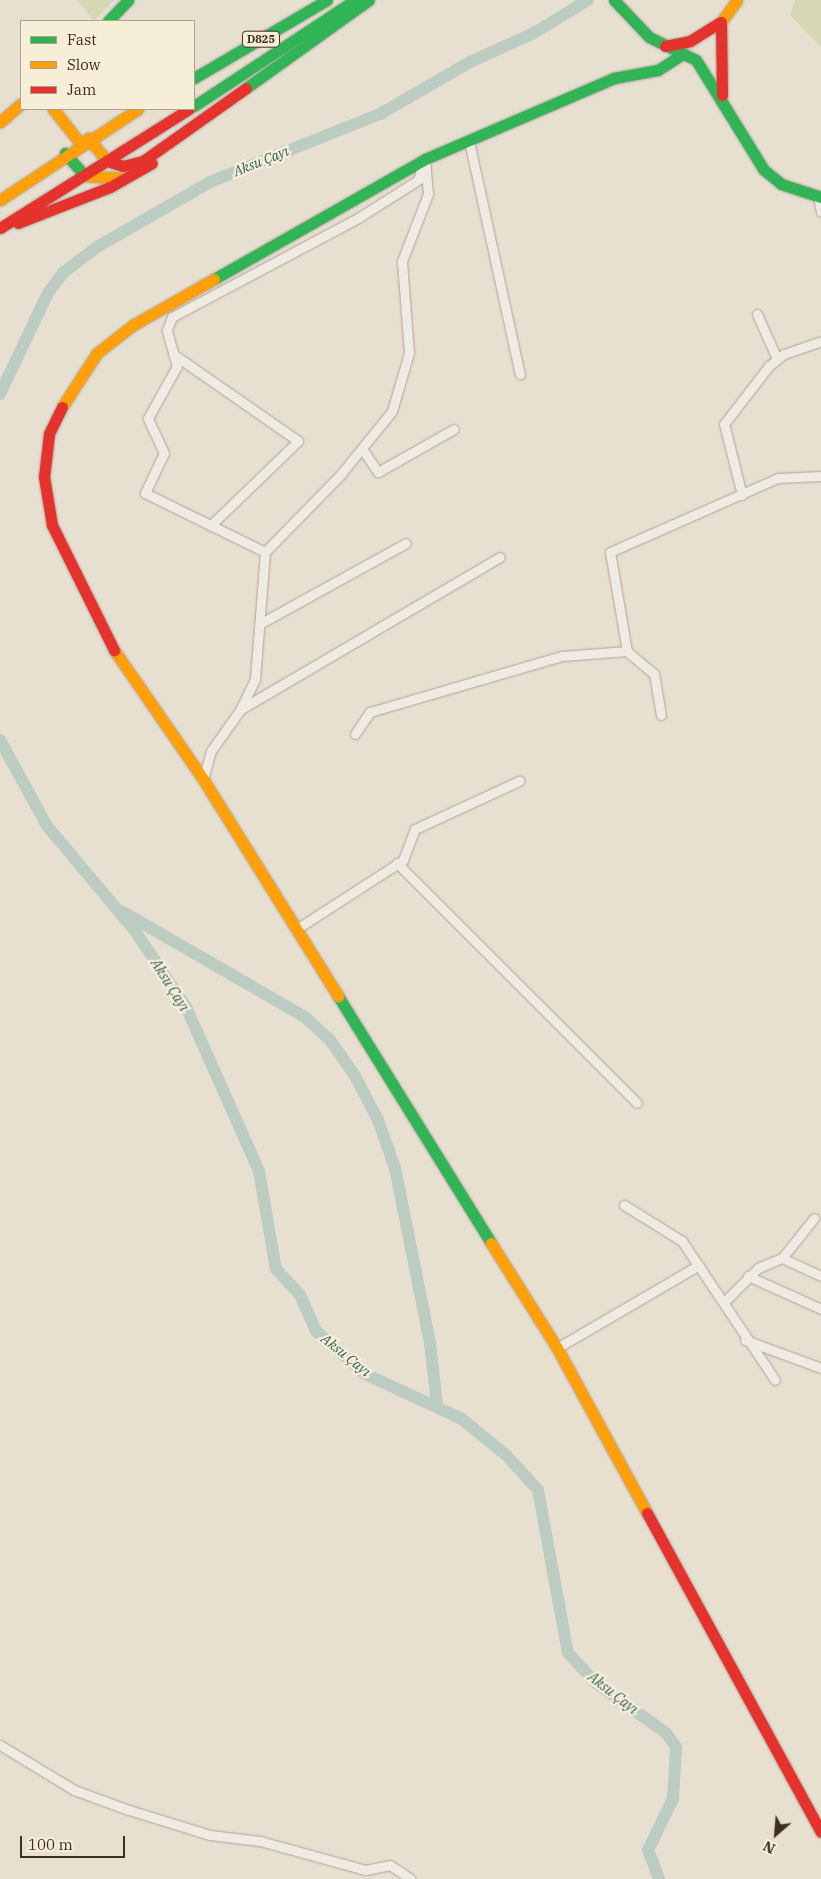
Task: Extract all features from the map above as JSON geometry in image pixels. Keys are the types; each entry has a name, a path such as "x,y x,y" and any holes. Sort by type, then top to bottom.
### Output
{"main road":[{"path":"109,20 128,0"},
{"name":"D825","path":"195,77 327,0"},
{"path":"195,105 355,0"},
{"path":"54,110 88,138 107,161 123,166 143,161 258,77 369,0"},
{"path":"614,0 638,27 663,46 683,54 707,74 764,170 781,184 819,197"},
{"path":"663,46 690,41 721,22 737,0"},
{"path":"721,22 719,74 724,102"},
{"path":"683,54 658,70 614,78 425,159 133,325 97,353 70,390 49,434 44,477 52,525 76,584 100,631 203,779 295,930 410,1105 557,1348 821,1832"},
{"path":"0,230 130,177 162,157 258,77"},
{"path":"0,122 20,105"},
{"path":"0,200 88,138 136,110"},
{"path":"0,230 187,110"},
{"path":"63,155 85,176 130,177"}],"street":[{"path":"469,141 520,375"},
{"path":"265,552 145,493 164,453 148,418 177,366 167,330 172,317 358,218 418,180 425,159"},
{"path":"203,779 211,751 240,710 255,679 263,622 261,574 265,552 363,450 392,411 409,354 402,261 428,194 425,159"},
{"path":"819,197 821,212"},
{"path":"757,314 777,359"},
{"path":"742,495 724,424 777,359 821,341"},
{"path":"173,354 298,441 210,526"},
{"path":"363,450 378,472 454,429"},
{"path":"661,715 654,674 627,651 610,552 778,478 821,476"},
{"path":"263,622 406,543"},
{"path":"240,710 500,557"},
{"path":"355,734 370,712 562,656 627,651"},
{"path":"295,930 398,863 415,829 519,781"},
{"path":"398,863 637,1103"},
{"path":"624,1205 682,1241 724,1302 745,1340 775,1380"},
{"path":"724,1302 748,1276 782,1258 814,1218"},
{"path":"782,1258 821,1276"},
{"path":"557,1348 699,1265"},
{"path":"748,1276 821,1309"},
{"path":"745,1340 821,1368"},
{"path":"0,1745 74,1790 129,1810 210,1835 260,1841 365,1870 390,1865 412,1879"}],"green space":[{"path":"77,0 114,0 95,20"},
{"path":"795,0 821,0 821,47 790,15"}],"waterway":[{"name":"Aksu Çayı","path":"0,394 48,293 64,272 97,247 210,182 380,114 470,62 534,33 588,0"},
{"name":"Aksu Çayı","path":"0,740 47,826 135,931 186,1007 259,1171 276,1269 300,1295 316,1331 365,1374 462,1419 506,1455 538,1490 568,1653 596,1683 666,1733 676,1747 673,1799 648,1850 659,1879"},
{"path":"123,912 305,1017 330,1040 355,1076 378,1120 395,1168 430,1343 437,1404"}],"traffic: fast":[{"path":"109,20 128,0"},
{"path":"195,77 327,0"},
{"path":"195,105 355,0"},
{"path":"246,88 369,0"},
{"path":"614,0 649,37 696,60 764,170 781,184 821,197"},
{"path":"214,279 425,159 614,78 658,70 683,54"},
{"path":"65,153 85,176"},
{"path":"338,996 491,1243"}],"traffic: slow":[{"path":"721,22 737,0"},
{"path":"0,122 20,105"},
{"path":"54,110 80,143"},
{"path":"0,200 136,110"},
{"path":"88,138 107,161"},
{"path":"85,176 122,178"},
{"path":"62,407 97,353 133,325 214,279"},
{"path":"114,650 203,779 338,996"},
{"path":"491,1243 557,1348 647,1513"}],"traffic: jam":[{"path":"665,46 690,41 721,22 722,95"},
{"path":"107,161 123,166 143,161 246,88"},
{"path":"0,228 187,110"},
{"path":"18,223 110,187 152,163"},
{"path":"62,407 49,434 44,477 52,525 114,650"},
{"path":"647,1513 821,1832"}]}
